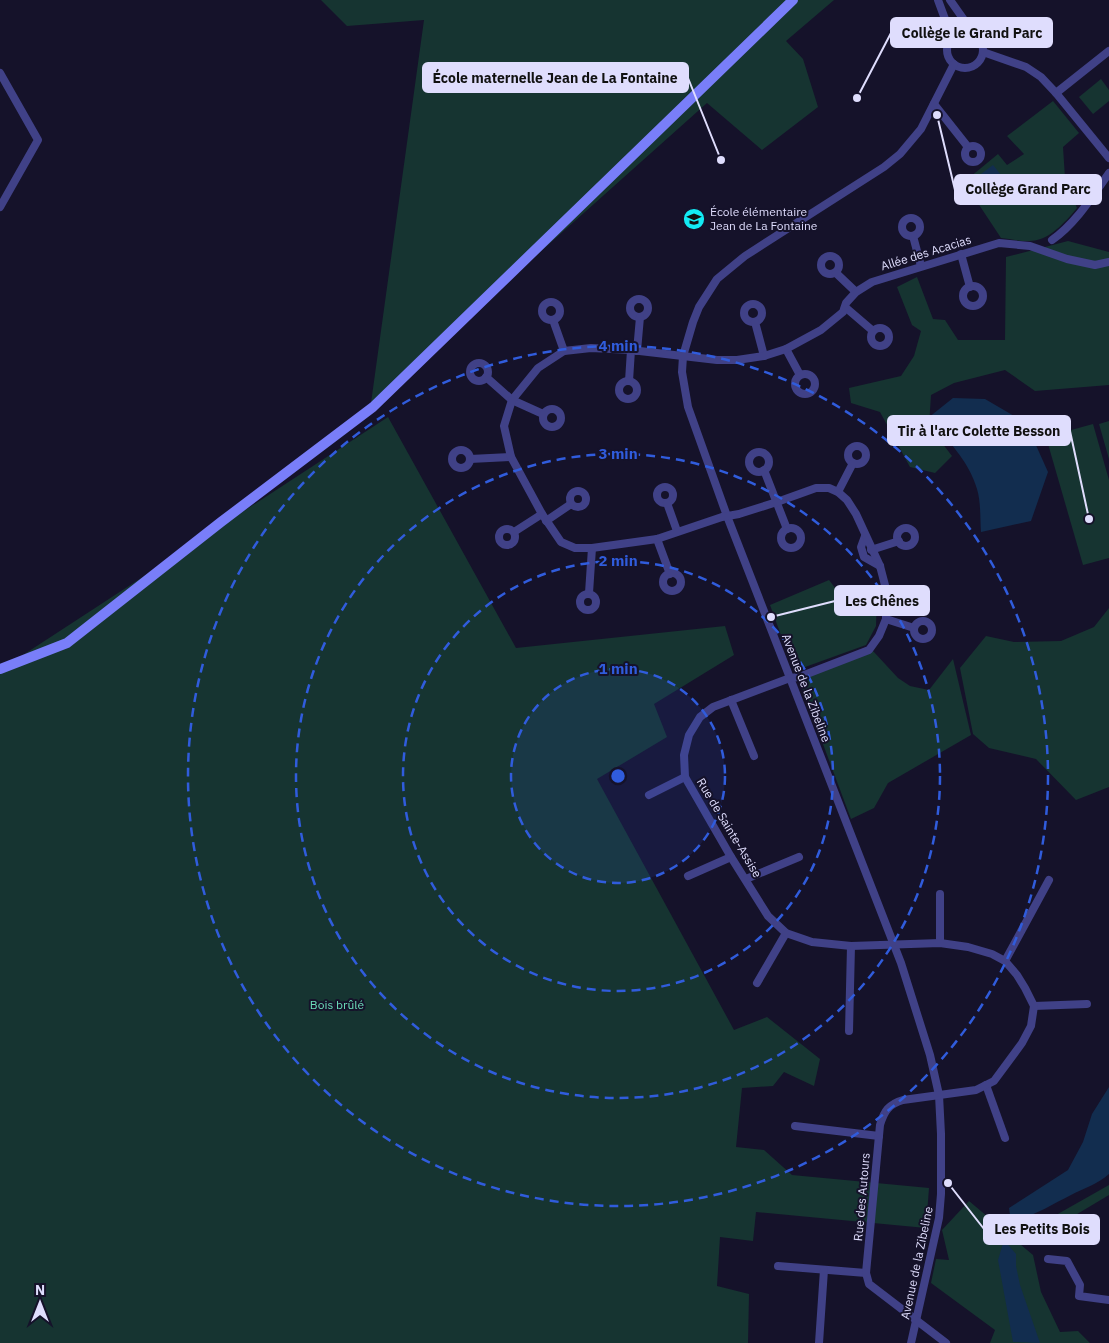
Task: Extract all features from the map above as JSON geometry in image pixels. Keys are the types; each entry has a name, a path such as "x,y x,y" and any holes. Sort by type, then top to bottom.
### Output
{"main road":[{"path":"0,669 68,643 198,540 373,407 793,0"}],"street":[{"path":"938,0 946,19 949,42 948,55 954,64 963,67 973,66 981,58 983,52 981,41 950,0"},
{"path":"949,42 960,32 974,34"},
{"path":"1056,93 1109,51"},
{"path":"983,52 1026,67 1041,77 1109,158"},
{"name":"Avenue de la Zibeline","path":"911,1343 940,1207 942,1180 939,1095 930,1055 919,1016 893,944 727,516 688,406 682,372 683,356 693,322 699,307 717,279 745,256 884,167 900,154 921,129 954,64"},
{"path":"0,73 38,140 0,207"},
{"path":"934,104 968,147"},
{"path":"1052,240 1061,234 1082,211 1109,173"},
{"path":"913,236 921,266"},
{"name":"Allée des Acacias","path":"564,351 591,348 634,350 736,360 764,356 786,349 820,330 843,312 856,292 881,278 999,243 1030,246 1067,259 1095,265 1109,262"},
{"path":"962,254 970,287"},
{"path":"836,272 856,292"},
{"path":"845,307 873,331"},
{"path":"629,381 640,317"},
{"path":"554,320 564,351 538,368 512,400 504,426 512,457 542,514 560,542 575,548 592,548 658,539 677,531 777,502 816,488 828,488 838,492 847,500 856,514 880,566 886,589 886,619 914,628"},
{"path":"755,322 764,356"},
{"path":"786,349 800,376"},
{"path":"486,377 512,400 544,414"},
{"path":"470,459 512,457"},
{"path":"838,492 853,463"},
{"path":"764,470 787,529"},
{"path":"667,503 677,531"},
{"path":"546,521 572,504"},
{"path":"514,532 542,514"},
{"path":"865,536 861,547 864,558 880,566"},
{"path":"658,539 670,574"},
{"path":"871,550 899,540"},
{"path":"589,594 592,548"},
{"name":"Rue de Sainte-Assise","path":"886,619 879,636 869,650 713,707 700,717 689,735 684,754 685,777 768,916 786,933 812,942 851,946 940,943 968,947 992,954 1005,962"},
{"path":"731,700 754,756"},
{"path":"648,794 685,777"},
{"path":"746,879 800,857"},
{"path":"688,876 732,858"},
{"path":"1005,1138 986,1085 994,1081 1022,1043 1031,1026 1034,1006 1025,988 1005,962 1049,880"},
{"path":"940,894 940,943"},
{"path":"757,982 786,933"},
{"path":"849,1031 851,946"},
{"path":"1034,1006 1087,1004"},
{"name":"Rue des Autours","path":"866,1273 880,1125 884,1112 893,1103 903,1100 976,1090 986,1085"},
{"path":"795,1126 879,1136"},
{"path":"1048,1259 1067,1262 1080,1285 1079,1296 1109,1300"},
{"path":"778,1266 866,1273 869,1284 946,1343"},
{"path":"819,1343 824,1270"}],"green space":[{"path":"321,0 834,0 786,41 803,59 818,107 762,150 707,103 371,403 424,20 347,26"},
{"path":"1101,79 1109,90 1109,101 1093,114 1079,97"},
{"path":"1053,101 1079,133 1063,147 1065,178 1077,208 1059,227 1043,238 1028,241 1001,238 964,182 998,154 1007,165 1024,154 1007,136"},
{"path":"1068,241 1109,252 1109,385 1035,391 1005,370 954,383 931,395 929,426 952,456 935,473 910,467 880,412 851,403 849,388 901,376 914,356 921,331 912,325 897,287 917,277 933,319 945,320 958,340 1005,340 1006,257"},
{"name":"Bois brûlé","path":"388,417 516,648 725,626 734,655 654,704 667,737 597,779 734,1030 767,1017 820,1059 814,1086 784,1072 773,1086 742,1088 736,1147 764,1150 792,1175 929,1188 926,1228 756,1212 753,1241 720,1237 717,1286 749,1294 748,1343 0,1343 0,670"},
{"path":"1109,421 1109,459 1099,424"},
{"path":"1093,424 1109,480 1109,558 1083,565 1046,437"},
{"path":"829,580 839,593 850,595 867,592 877,596 876,626 866,645 794,671 770,605"},
{"path":"1109,608 1109,787 1076,800 1036,759 989,748 973,734 960,668 986,636 1014,642 1061,641 1094,627"},
{"path":"873,651 898,678 910,686 929,690 953,659 971,735 888,783 874,808 851,819 799,680"},
{"path":"1109,1185 1109,1195 1032,1241 1026,1232"},
{"path":"969,1201 1033,1255 1041,1292 1060,1332 1078,1331 1090,1343 990,1343 995,1330 931,1283 936,1259 949,1260 942,1230"}],"water":[{"path":"993,165 1014,191 998,203 977,177"},
{"path":"953,398 985,399 1026,423 1048,472 1031,521 981,532 979,499 969,469 957,451 928,418"},
{"path":"1109,1087 1109,1174 1096,1183 1032,1215 1018,1220 1010,1215 1009,1208 1068,1170 1083,1142 1092,1114"},
{"path":"1004,1240 1016,1254 1016,1266 1020,1285 1040,1343 1013,1342 998,1260"}],"place":[{"name":"Collège le Grand Parc","path":"857,98"},
{"name":"Collège Grand Parc","path":"937,115"},
{"name":"École maternelle Jean de La Fontaine","path":"721,160"},
{"name":"École élémentaire Jean de La Fontaine","path":"694,219"},
{"name":"Tir à l'arc Colette Besson","path":"1089,519"},
{"name":"Les Chênes","path":"771,617"},
{"name":"Les Petits Bois","path":"948,1183"}]}
